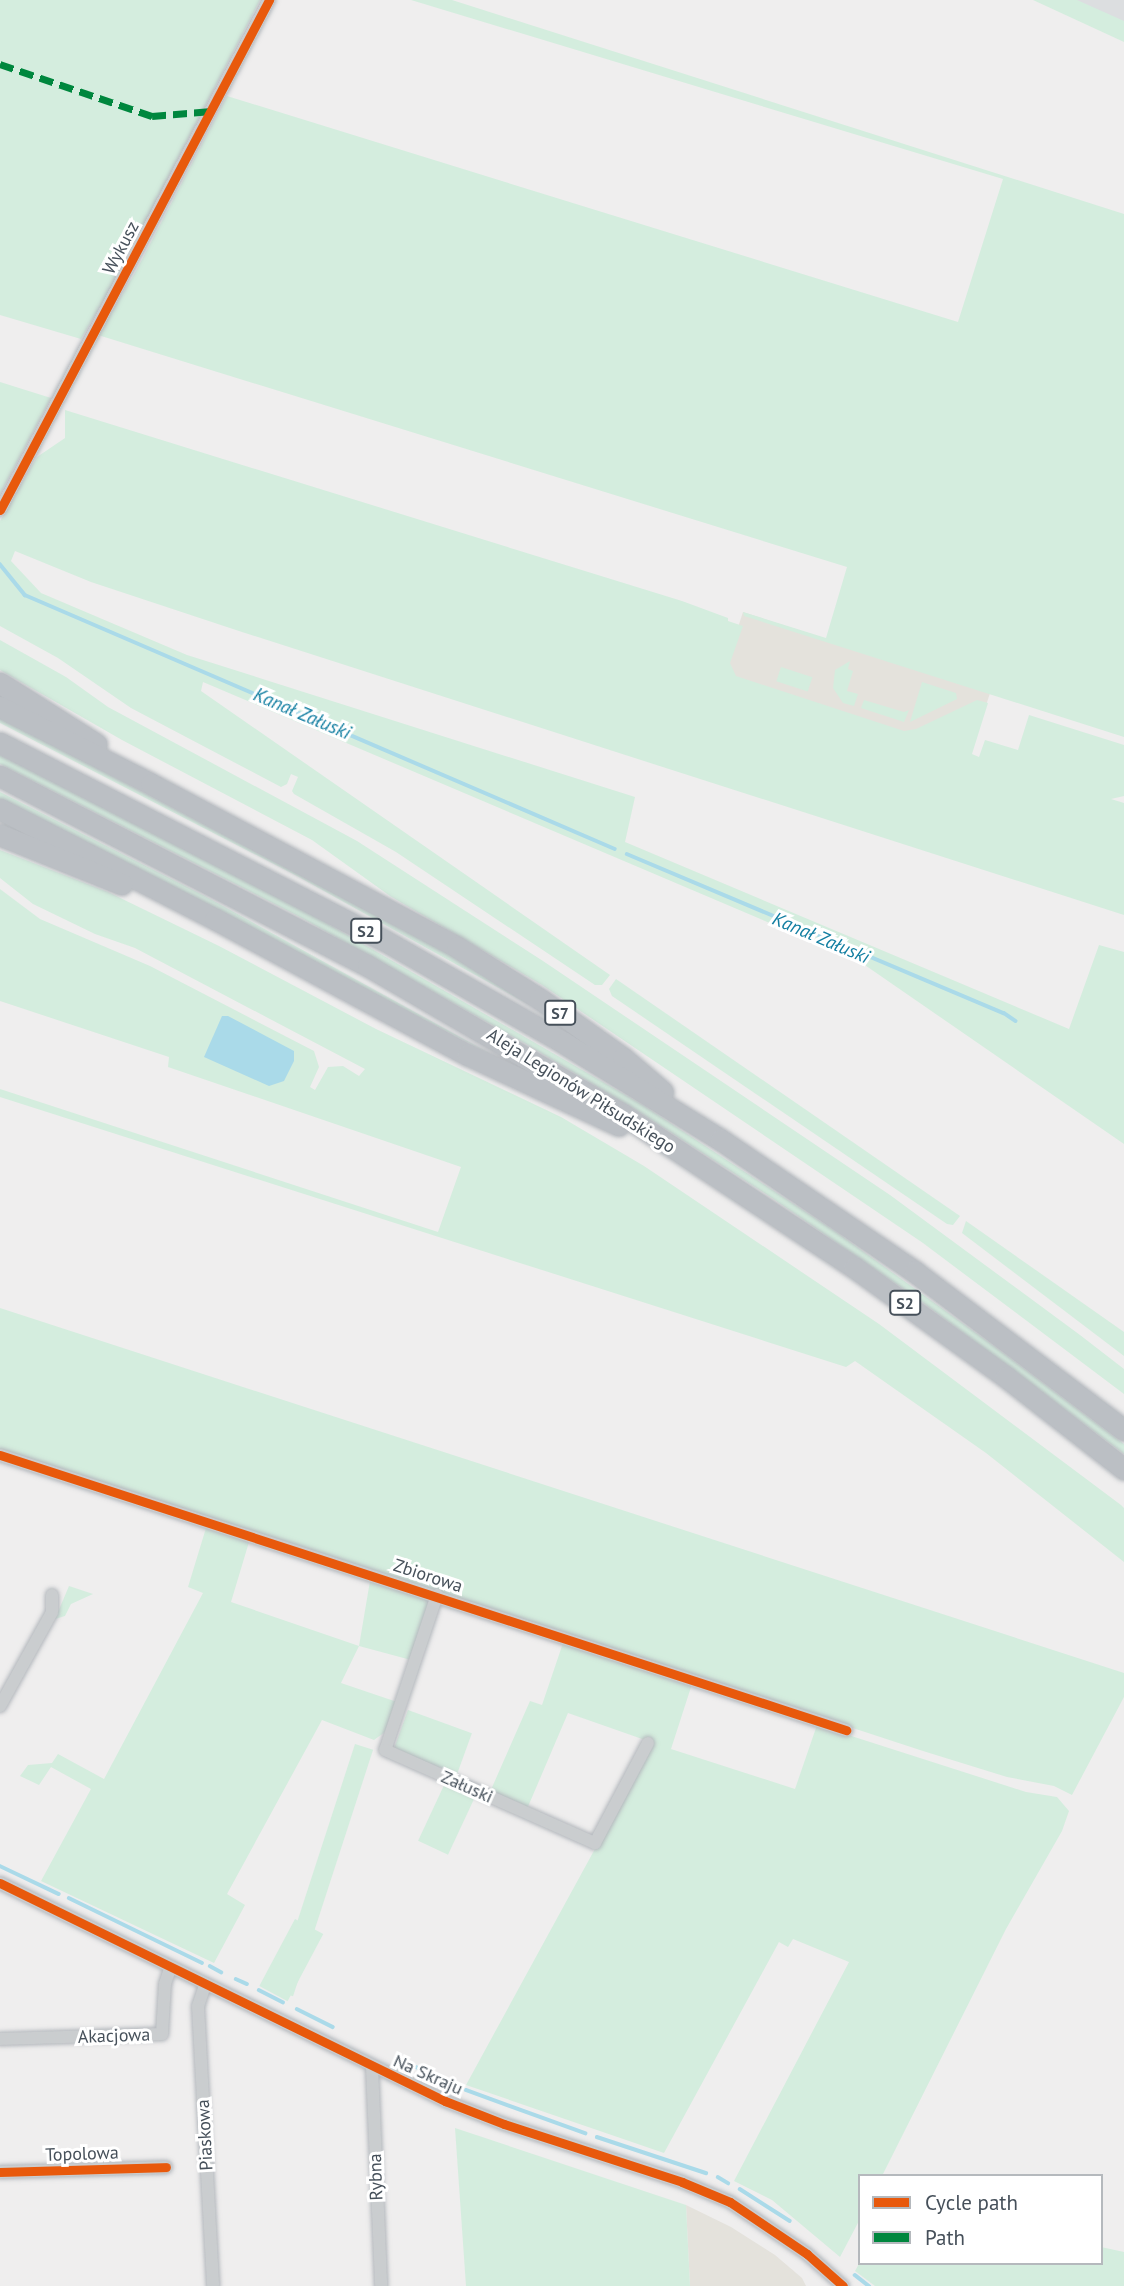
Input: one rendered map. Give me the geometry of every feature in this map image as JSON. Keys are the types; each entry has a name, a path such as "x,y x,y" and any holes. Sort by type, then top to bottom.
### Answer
{"highway":[{"path":"0,683 84,735 151,784"},
{"name":"S7","path":"0,708 384,907 501,973 623,1058 721,1140"},
{"name":"Aleja Legionów Piłsudskiego","path":"0,743 382,939 565,1043 721,1140 915,1272 1124,1430"},
{"name":"Aleja Legionów Piłsudskiego","path":"0,776 227,890 368,966 542,1066 677,1150 930,1320 1124,1469"},
{"path":"0,809 215,919 468,1055 532,1087 677,1150"},
{"path":"0,835 215,919"}],"street":[{"name":"Wykusz","path":"0,510 269,0"},
{"name":"Zbiorowa","path":"0,1455 846,1730"},
{"path":"0,1706 52,1612 52,1595"},
{"name":"Załuski","path":"437,1595 385,1750 595,1843 648,1743"},
{"name":"Na Skraju","path":"0,1883 372,2067 494,2120 713,2194 773,2229 843,2286"},
{"name":"Akacjowa","path":"0,2039 162,2034 165,1984 170,1969"},
{"name":"Piaskowa","path":"205,1985 198,2006 213,2286"},
{"name":"Rybna","path":"372,2067 381,2286"},
{"name":"Topolowa","path":"0,2172 166,2167"}],"shaded area":[{"path":"1035,0 1124,0 1124,41"},
{"path":"743,612 990,692 970,755 723,675"},
{"path":"686,2205 731,2227 775,2255 802,2278 806,2286 690,2286"}],"green space":[{"path":"0,0 260,0 144,224 114,269 121,271 81,339 0,315"},
{"path":"411,0 452,0 1124,214 1124,737 744,616 743,612 826,638 847,567 98,335 136,271 227,96 958,322 1003,179"},
{"path":"1033,0 1077,0 1124,21 1124,42"},
{"path":"0,382 51,398 0,494"},
{"path":"65,410 682,601 728,618 728,621 743,626 730,663 736,676 904,731 916,729 977,700 988,703 972,754 979,757 985,740 1018,750 1029,715 1124,745 1124,796 1111,799 1124,803 1124,915 242,632 91,582 15,551 11,561 41,593 187,655 635,797 625,842 1069,1029 1099,945 1124,952 1124,1144 859,961 203,682 201,691 610,975 602,985 595,985 396,852 294,794 292,791 298,777 291,774 287,784 281,787 131,708 58,658 0,626 0,521 37,457 65,438"},
{"path":"0,640 66,677 108,707 357,841 543,961 890,1195 1080,1335 1124,1369 1124,1394 923,1243 542,985 390,896 312,840 122,740 0,670"},
{"path":"850,661 848,669 853,671 847,691 858,694 854,706 843,703 833,688 835,670"},
{"path":"781,667 812,677 808,691 776,681"},
{"path":"922,682 956,693 957,699 910,722"},
{"path":"864,700 904,712 909,710 904,722 861,708"},
{"path":"0,717 458,958 531,1006 297,876 0,723"},
{"path":"0,755 304,910 643,1105 835,1231 990,1343 1124,1444 1124,1454 922,1302 772,1198 639,1112 526,1044 300,917 0,764"},
{"path":"0,792 203,895 500,1059 0,800"},
{"path":"0,850 108,892 219,946 376,1029 561,1117 644,1166 879,1324 1121,1505 1124,1508 1124,1562 986,1453 855,1361 846,1367 0,1097 0,1089 438,1232 461,1167 168,1067 169,1057 0,1001 0,889 40,919 150,966 314,1051 319,1067 310,1087 315,1090 328,1067 343,1066 359,1076 365,1069 135,948 95,934 33,904 0,878"},
{"path":"616,979 960,1216 953,1225 947,1224 612,996 609,989"},
{"path":"966,1221 1124,1332 1124,1356 962,1233"},
{"path":"0,1308 1124,1673 1124,1697 1072,1795 1054,1786 1007,1777 923,1751 0,1449"},
{"path":"206,1528 249,1542 231,1602 359,1646 341,1683 400,1703 385,1732 374,1740 322,1720 227,1894 245,1905 214,1963 41,1881 91,1789 51,1767 39,1785 20,1776 28,1765 52,1763 58,1754 104,1779 203,1593 188,1587"},
{"path":"370,1581 429,1598 430,1605 411,1660 359,1646"},
{"path":"69,1586 93,1594 71,1604 65,1616 55,1619"},
{"path":"563,1643 692,1684 671,1749 795,1789 817,1725 1026,1792 1057,1797 1069,1811 1062,1831 1006,1929 883,2174 858,2174 858,2223 840,2257 772,2200 734,2181 849,1962 793,1939 788,1947 779,1942 664,2153 466,2085 596,1847 645,1740 568,1713 527,1809 490,1792 530,1701 542,1705"},
{"path":"408,1710 472,1733 457,1774 393,1750"},
{"path":"355,1744 373,1750 293,1996 275,1990"},
{"path":"446,1781 476,1795 448,1855 418,1841"},
{"path":"295,1919 323,1934 288,2001 259,1986"},
{"path":"455,2128 686,2205 690,2286 466,2286"},
{"path":"1103,2247 1124,2252 1124,2286 875,2286 855,2271 858,2265 1103,2265"}],"water":[{"path":"222,1016 228,1016 294,1051 294,1061 284,1081 269,1086 204,1057"}],"waterway":[{"name":"Kanał Załuski","path":"0,564 25,595 615,849"},
{"name":"Kanał Załuski","path":"627,854 1004,1013 1016,1021"},
{"path":"0,1866 59,1894"},
{"path":"69,1898 202,1963"},
{"path":"210,1966 221,1972"},
{"path":"236,1979 247,1984"},
{"path":"259,1990 283,2002"},
{"path":"297,2009 333,2027"},
{"path":"416,2067 454,2085"},
{"path":"466,2090 585,2133"},
{"path":"597,2137 706,2173"},
{"path":"718,2177 728,2183"},
{"path":"740,2189 790,2221"},
{"path":"855,2275 869,2286"}],"marked path":[{"path":"0,64 152,116 212,111"}],"cycle path":[{"path":"0,510 269,0"},
{"path":"0,1455 846,1730"},
{"path":"0,1883 445,2101 504,2124 682,2182 730,2202 807,2254 843,2286"},
{"path":"0,2172 166,2167"}]}
